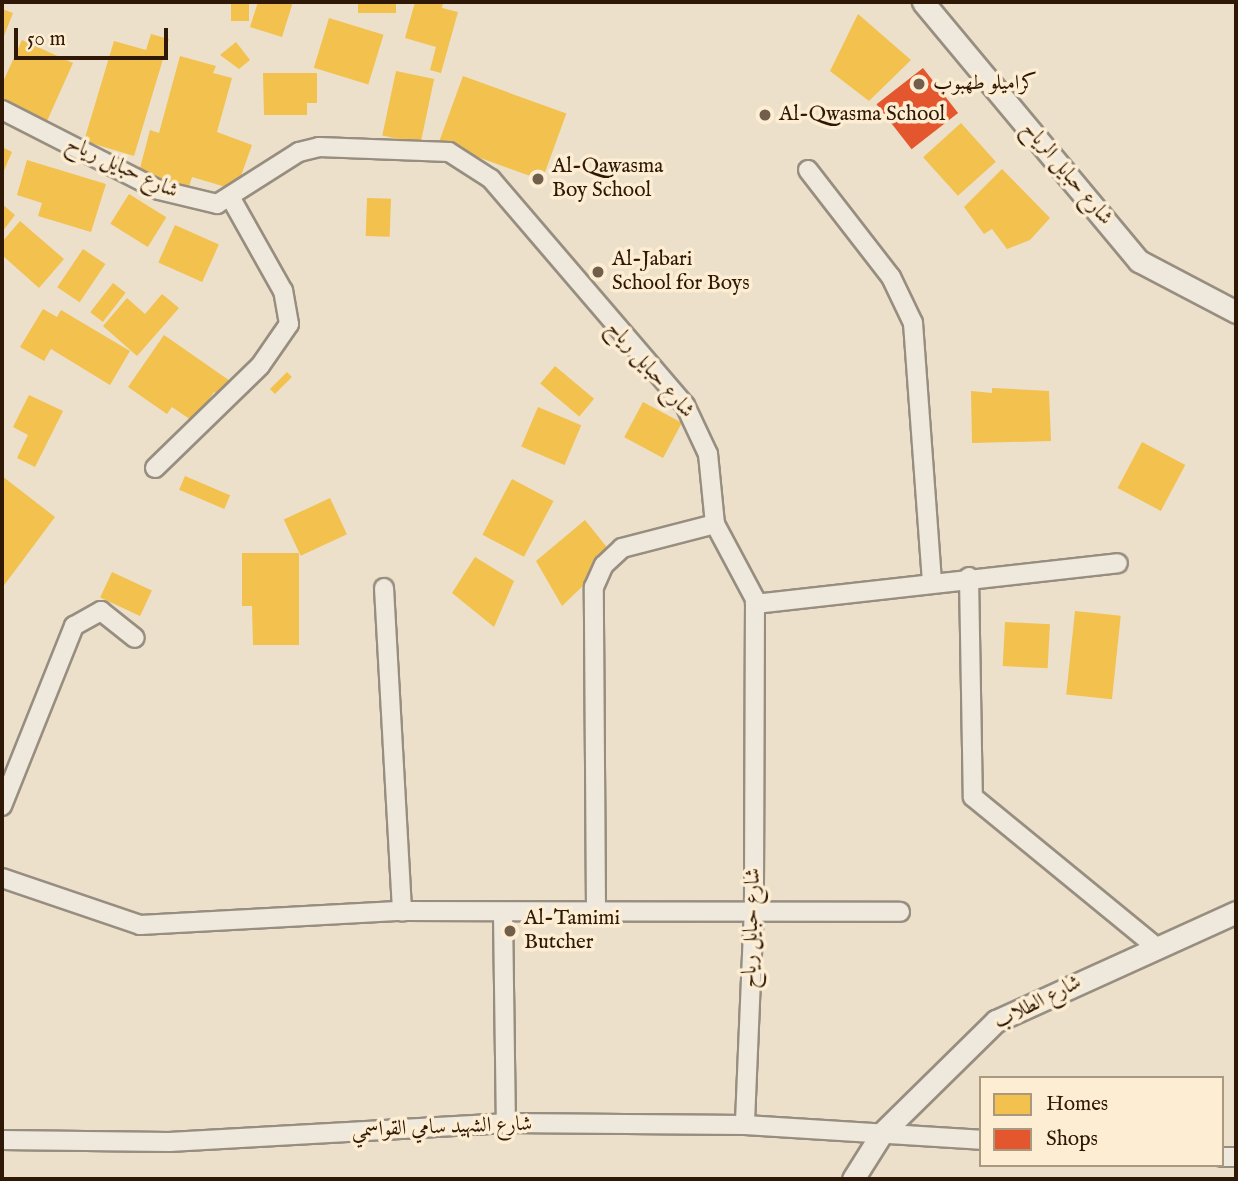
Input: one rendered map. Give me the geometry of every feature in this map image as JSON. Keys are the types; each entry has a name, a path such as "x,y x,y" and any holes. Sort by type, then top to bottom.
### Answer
{"street":[{"name":"شارع حبايل الرياح","path":"923,2 1139,261 1236,312"},
{"name":"شارع حبايل رياح","path":"2,110 159,190 217,204 232,200 281,162 319,147 434,148 478,168 695,420 708,454 715,524 755,604 754,907 745,1125"},
{"path":"808,170 891,277 911,315 932,581"},
{"path":"155,468 260,366 289,324 283,291 232,200"},
{"path":"596,908 593,602 598,576 612,556 633,543 715,524"},
{"path":"755,604 932,581 1118,563"},
{"path":"969,577 973,797 1154,945"},
{"path":"384,588 402,911"},
{"path":"2,806 74,626 101,611 135,638"},
{"path":"2,878 141,925 402,911 503,914 596,908 754,907 900,912"},
{"name":"شارع الطلاب","path":"853,1179 882,1133 996,1021 1154,945 1236,912"},
{"path":"503,914 506,1123"},
{"name":"شارع الشهيد سامي القواسمي","path":"2,1140 169,1142 506,1123 745,1125 979,1140"}],"building: Homes":[{"path":"231,2 249,2 249,21 231,21"},
{"path":"258,2 293,2 282,37 250,27"},
{"path":"358,2 396,2 396,13 358,13"},
{"path":"415,2 443,2 442,8 458,12 441,73 430,70 436,47 405,38"},
{"path":"2,9 13,13 2,41"},
{"path":"858,14 911,60 869,101 830,71"},
{"path":"329,18 384,35 368,84 314,68"},
{"path":"151,34 169,39 134,156 84,141 114,41 146,50"},
{"path":"22,40 73,63 47,121 2,100 2,84"},
{"path":"236,42 250,60 239,69 220,55"},
{"path":"180,56 216,66 213,73 232,78 217,132 252,145 236,190 192,177 187,193 139,172 150,130 159,133"},
{"path":"396,71 434,79 420,144 382,136"},
{"path":"263,73 317,73 317,103 307,103 307,115 264,115"},
{"path":"463,76 566,114 542,180 439,143"},
{"path":"961,123 996,162 958,196 923,157"},
{"path":"2,147 12,152 2,175"},
{"path":"27,160 106,184 91,232 38,216 42,203 17,195"},
{"path":"1002,169 1050,218 1030,240 1007,249 992,229 984,234 964,207"},
{"path":"129,194 166,217 148,247 110,224"},
{"path":"367,198 391,199 390,237 366,236"},
{"path":"2,204 15,215 2,232"},
{"path":"20,221 64,259 39,288 2,255 2,242"},
{"path":"175,225 219,245 202,282 158,262"},
{"path":"83,249 105,264 80,302 57,287"},
{"path":"113,283 126,293 103,322 90,312"},
{"path":"162,294 179,308 137,356 103,326 127,298 145,314"},
{"path":"43,309 57,317 61,310 130,351 110,385 51,349 44,361 20,347"},
{"path":"164,335 233,383 223,398 214,392 194,422 172,407 167,414 128,387"},
{"path":"555,366 594,399 579,416 540,384"},
{"path":"287,372 292,377 275,394 270,389"},
{"path":"992,388 1049,391 1051,441 972,443 971,391 992,393"},
{"path":"29,395 63,411 35,467 17,458 28,435 13,427"},
{"path":"643,402 682,423 663,458 624,437"},
{"path":"538,407 581,425 564,465 521,447"},
{"path":"1142,442 1185,465 1161,511 1118,488"},
{"path":"2,476 55,517 2,588"},
{"path":"185,476 230,495 224,509 179,490"},
{"path":"512,479 553,501 524,557 482,535"},
{"path":"330,498 347,534 301,556 284,520"},
{"path":"585,520 614,556 562,606 536,561"},
{"path":"242,553 299,553 299,645 253,645 252,606 242,606"},
{"path":"475,557 514,581 494,627 452,593"},
{"path":"112,572 152,591 140,616 100,597"},
{"path":"1075,611 1121,616 1112,699 1066,695"},
{"path":"1005,622 1050,624 1048,668 1003,666"}],"building: Shops":[{"path":"923,68 958,113 912,149 877,104"}],"place":[{"name":"كراميلو طهبوب","path":"919,84"},
{"name":"Al-Qwasma School","path":"765,115"},
{"name":"Al-Qawasma Boy School","path":"538,179"},
{"name":"Al-Jabari School for Boys","path":"598,272"},
{"name":"Al-Tamimi Butcher","path":"510,931"}]}
